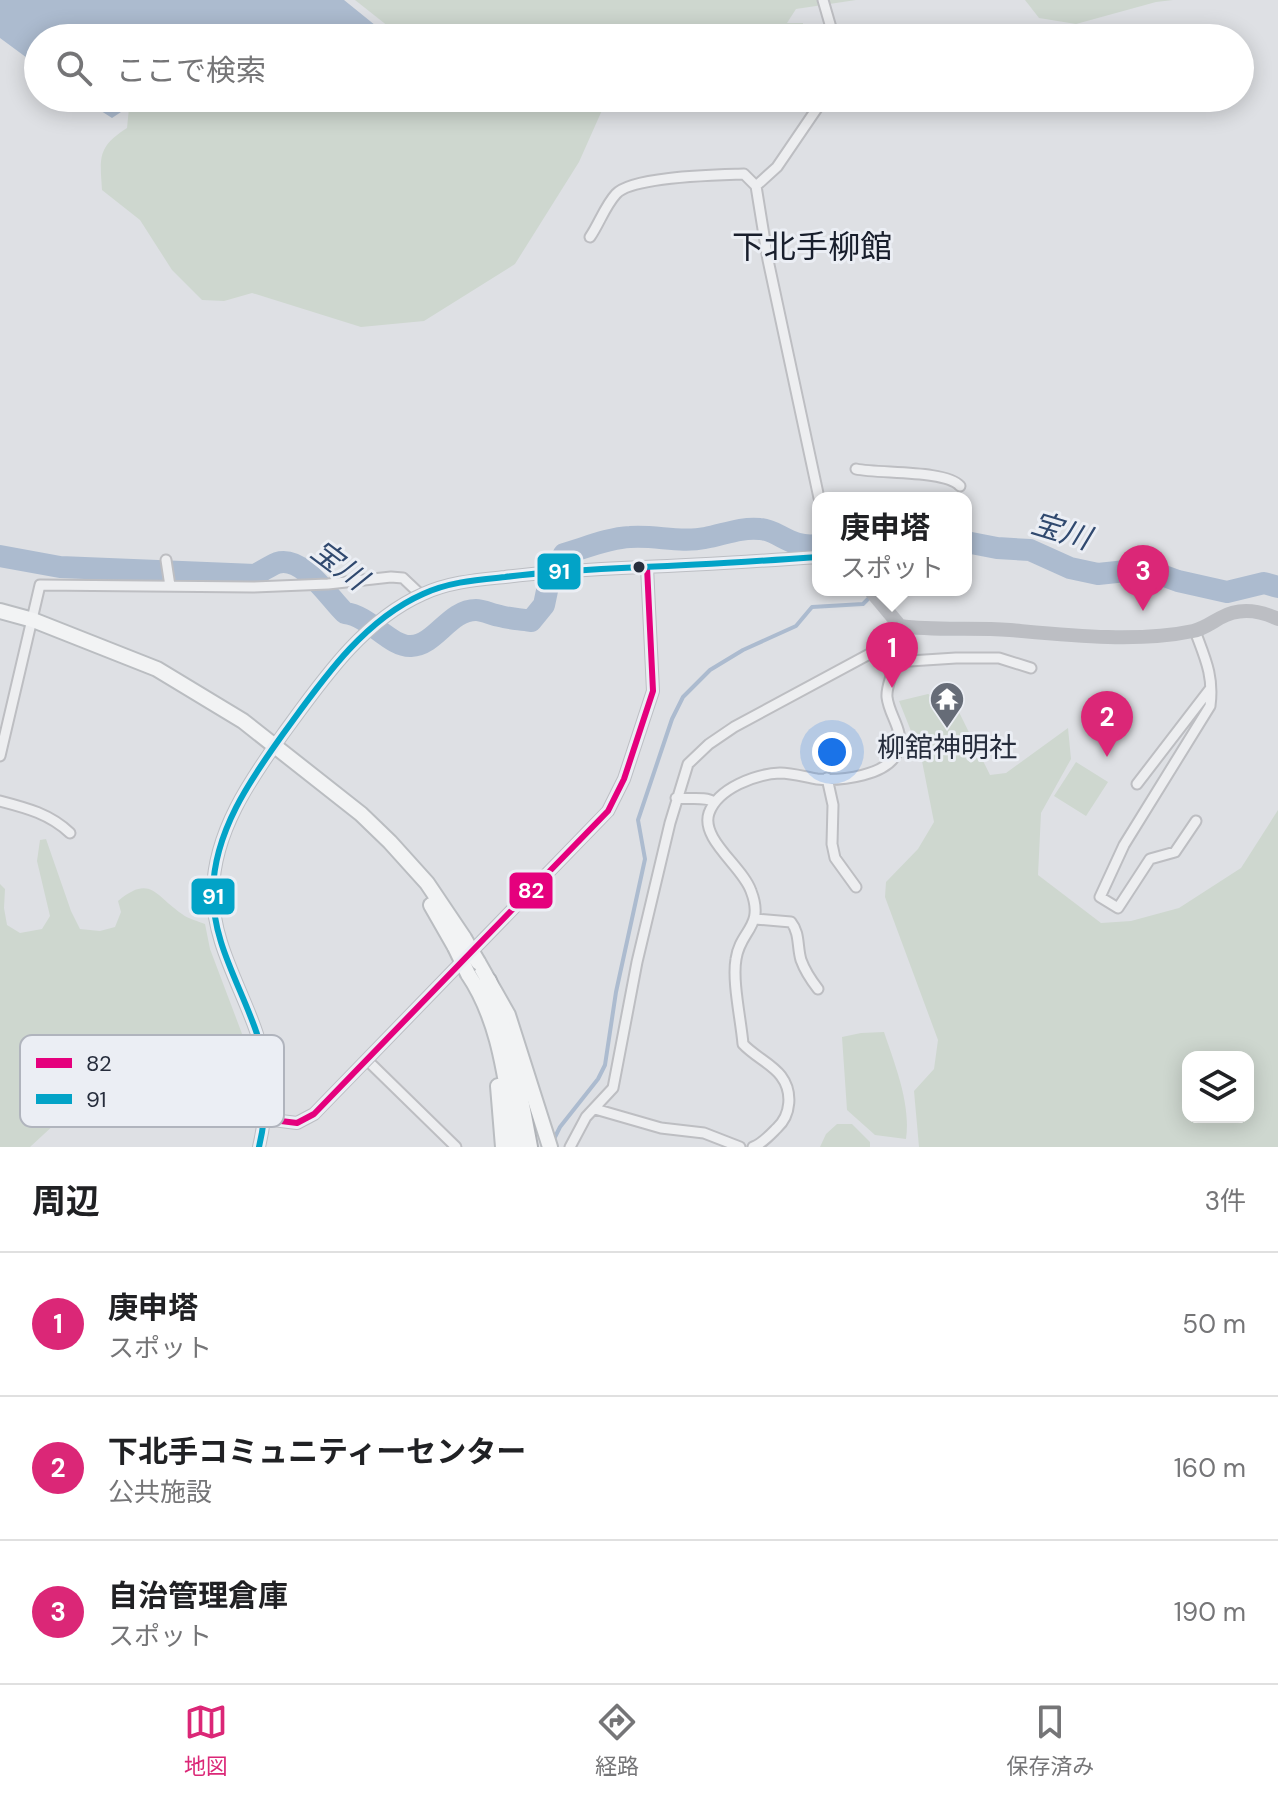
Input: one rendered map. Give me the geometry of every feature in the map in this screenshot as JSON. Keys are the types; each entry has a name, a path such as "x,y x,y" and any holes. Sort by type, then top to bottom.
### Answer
{"highway":[{"path":"488,981 513,1062 519,1126 529,1147"}],"main road":[{"path":"0,611 33,620 157,669 243,721 335,792 419,889 460,943 473,968 493,1026 519,1126 508,1145"},
{"path":"473,968 488,981 508,1015 550,1147"},
{"path":"473,968 491,1043 508,1145"}],"street":[{"path":"823,0 830,24"},
{"path":"756,186 777,167 814,112"},
{"path":"590,237 617,192 636,184 744,174 756,186 768,260 818,492"},
{"path":"856,469 915,474 956,481 960,486"},
{"path":"256,1035 225,954 215,918 214,873 221,841 230,820 275,745 315,690 357,641 421,595 456,582 567,570 812,557"},
{"path":"166,560 170,586"},
{"path":"284,1123 304,1121 608,811 624,779 653,691 647,567"},
{"path":"0,756 40,585 309,585 403,578 421,595"},
{"path":"875,596 900,626 922,629 1011,630 1049,636 1125,636 1195,631 1241,610 1262,612 1278,619"},
{"path":"570,1147 586,1117 613,1088 637,962 676,798 688,764 709,744 734,727 888,644 900,626"},
{"path":"1195,631 1213,686 1210,706 1124,845 1100,897 1118,908 1150,859 1175,852 1196,821"},
{"path":"753,1147 758,1146 781,1124 789,1107 788,1091 781,1075 743,1044 736,956 755,919 751,890 711,835 707,817 714,802 734,787 756,777 782,773 844,778 879,770 890,763 898,751 898,730 887,700 887,686 894,662 888,644"},
{"path":"894,662 999,658 1031,668"},
{"path":"1137,784 1213,686"},
{"path":"827,778 833,805 832,844 835,858 856,887"},
{"path":"676,798 709,799 714,802"},
{"path":"0,801 36,810 58,821 70,833"},
{"path":"755,919 791,922 796,928 800,958 818,989"},
{"path":"367,1060 456,1147"},
{"path":"595,1109 661,1128 704,1133 740,1147"},
{"path":"259,1147 263,1127"}],"shaded area":[{"path":"355,0 856,0 796,9 787,23 803,24 385,24"},
{"path":"1025,0 1173,0 1076,24 1039,18"},
{"path":"129,112 601,112 579,162 515,264 424,321 361,327 252,293 224,301 202,300 172,270 140,220 102,190 102,154 110,141 127,128"},
{"path":"928,694 956,706 990,775 1006,773 1068,728 1071,759 1041,813 1038,875 1101,923 1131,921 1179,908 1241,868 1278,810 1278,1147 919,1147 914,1091 934,1069 938,1040 885,897 886,882 918,849 934,822 921,756 899,701"},
{"path":"1076,762 1108,782 1086,816 1054,796"},
{"path":"46,839 80,929 100,931 115,927 121,912 118,901 138,889 152,891 184,916 205,924 210,949 242,1035 20,1035 20,1127 52,1127 30,1147 0,1147 0,884 5,889 7,925 20,933 42,929 50,916 37,861 40,840"},
{"path":"884,1032 904,1098 906,1139 875,1135 847,1110 842,1037"},
{"path":"837,1124 852,1124 870,1142 870,1147 820,1147 826,1134"}],"water":[{"path":"0,0 344,0 374,24 24,24 24,56 0,38"},
{"path":"103,112 121,112 112,118"}],"waterway":[{"name":"宝川","path":"0,556 60,567 255,575 277,563 287,562 306,571 345,613 363,620 395,642 411,646 428,640 466,612 479,610 531,621 544,605 548,586 564,554 605,541 640,537 695,539 753,529 767,530 792,542 812,546"},
{"name":"宝川","path":"972,543 1030,550 1070,568 1098,574 1145,569 1178,581 1227,592 1264,583 1278,587"},
{"path":"972,550 983,545"},
{"path":"553,1141 605,1065 616,992 645,859 638,820 672,719 683,697 710,670 743,650 796,626 812,607 863,604 870,597"}],"transit line":[{"name":"91","path":"257,1035 217,928 213,891 220,848 236,808 271,752 328,674 362,636 401,606 423,594 453,584 557,572 812,557"},
{"name":"82","path":"284,1121 297,1123 314,1114 608,811 624,779 653,691 647,567"},
{"name":"91","path":"259,1147 262,1127"}],"place":[{"name":"自治管理倉庫","path":"1143,611"},
{"name":"庚申塔","path":"892,688"},
{"name":"柳舘神明社","path":"947,730"},
{"name":"下北手コミュニティーセンター","path":"1107,757"}],"district":[{"name":"下北手柳館","path":"812,247"}]}
